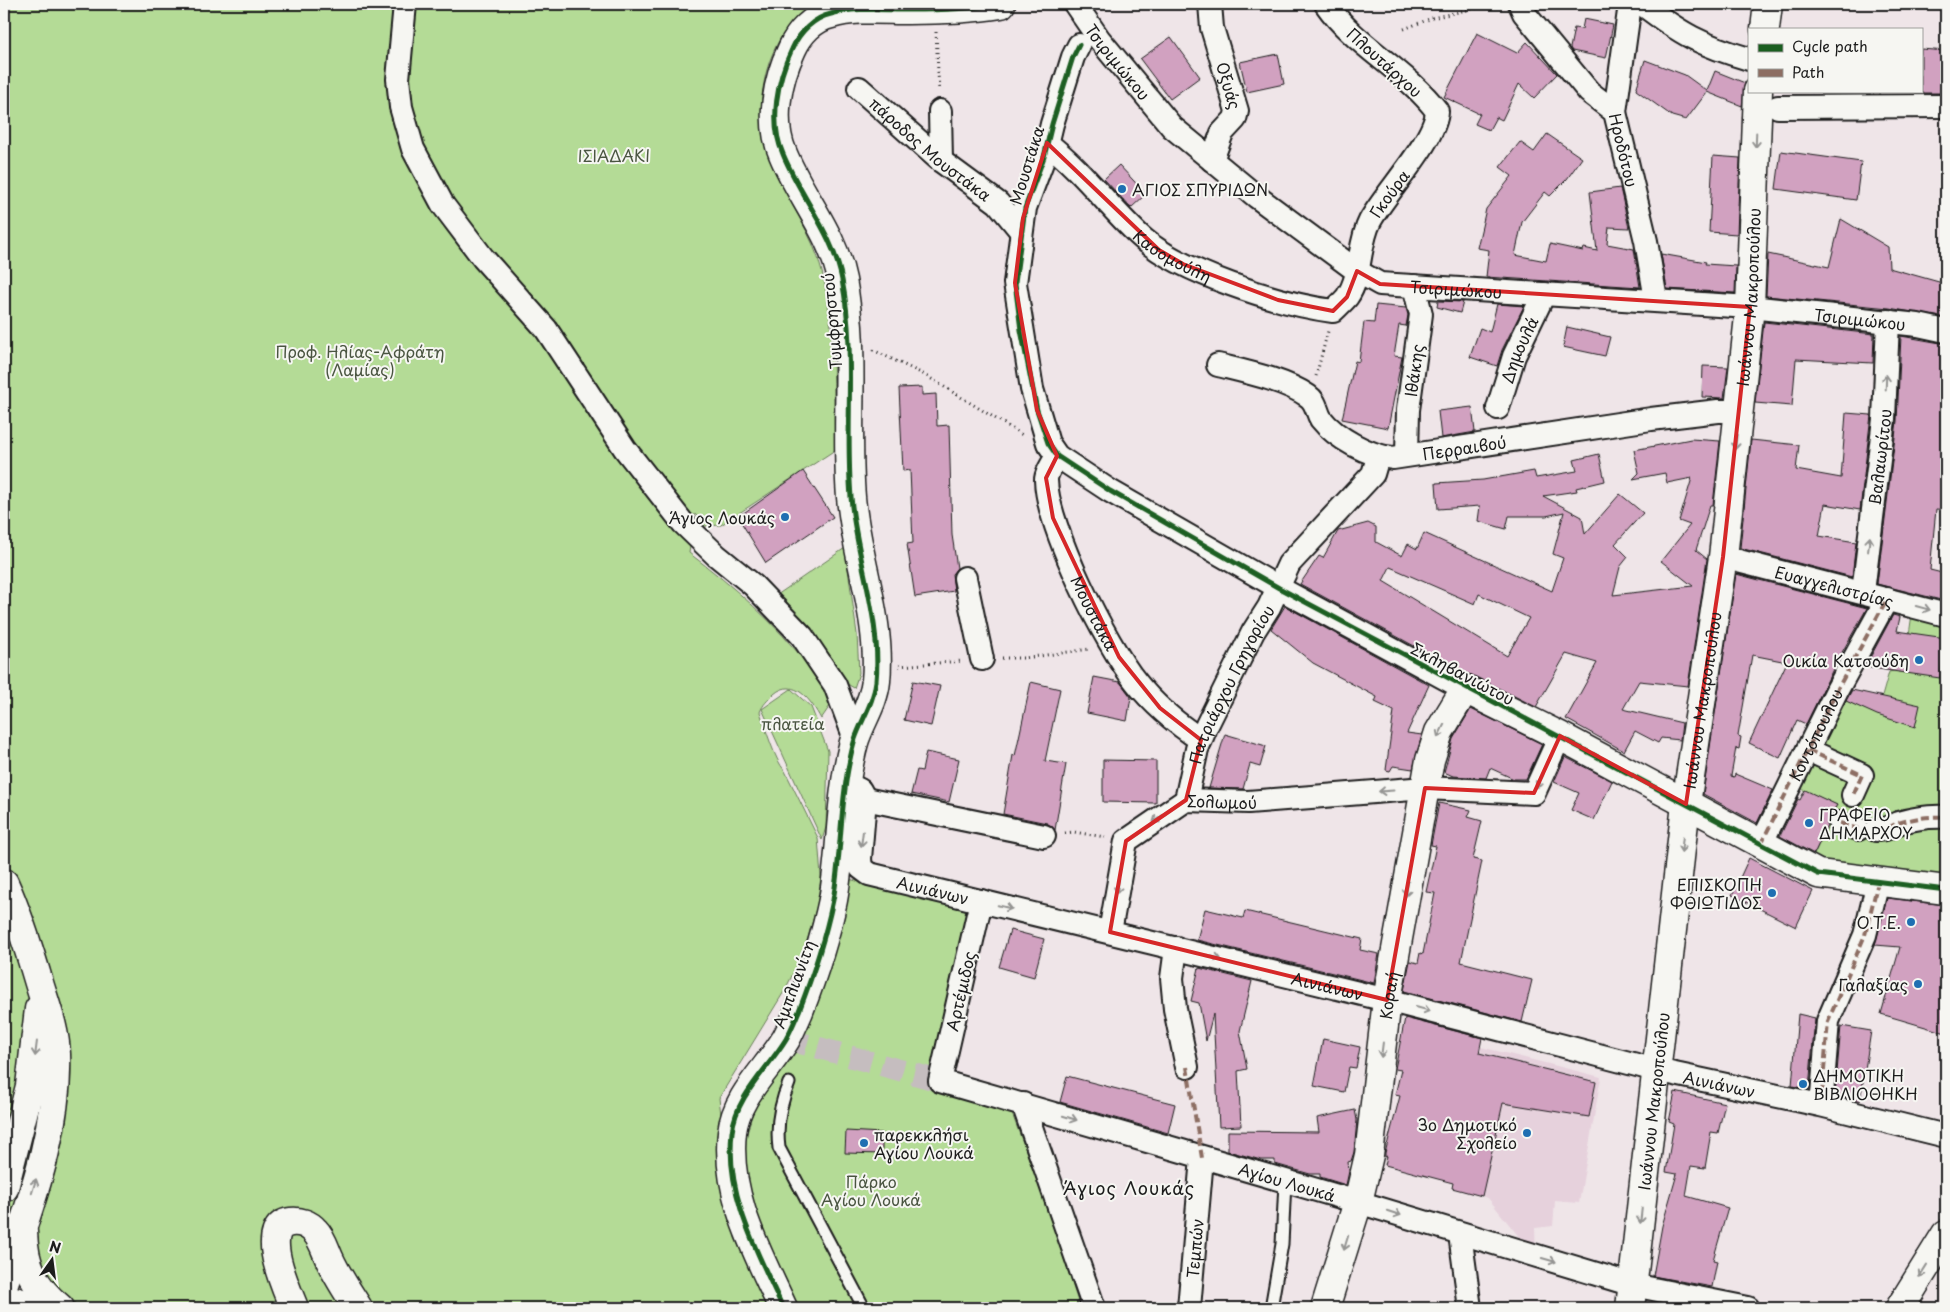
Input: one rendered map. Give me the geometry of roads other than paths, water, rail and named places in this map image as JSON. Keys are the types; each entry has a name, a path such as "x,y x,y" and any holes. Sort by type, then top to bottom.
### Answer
{"street":[{"path":"405,4 398,79 401,107 413,149 443,205 483,258 546,329 625,449 683,523 716,556 753,585 802,636 835,685 855,739"},
{"name":"Τυμφρηστού","path":"853,782 855,739 870,705 876,682 876,642 852,501 848,342 843,285 836,254 780,144 776,112 783,70 792,48 802,32 824,16 832,13 865,10 934,10 1001,4"},
{"name":"Τσιριμώκου","path":"1075,4 1100,39 1172,127 1257,197 1357,271 1380,284 1750,307 1888,321 1946,331"},
{"name":"Οξυάς","path":"1210,4 1212,28 1237,111 1235,119 1222,134 1212,160"},
{"name":"Πλουτάρχου","path":"1326,4 1351,33 1432,105 1437,111 1435,124"},
{"name":"Ηροδότου","path":"1520,4 1524,13 1589,92 1615,112 1646,241 1656,300"},
{"path":"1615,112 1630,4"},
{"path":"1642,4 1674,29 1705,46 1748,59"},
{"path":"1765,28 1768,4"},
{"name":"Μουστάκα","path":"1079,45 1070,64 1047,143 1025,208 1015,283 1032,389 1052,450 1046,478 1053,518 1066,553 1097,616 1136,682 1181,727 1201,740"},
{"name":"πάροδος Μουστάκα","path":"859,88 941,160 998,204 1021,230"},
{"path":"1768,99 1946,106"},
{"name":"Ιωάννου Μακροπούλου","path":"1632,1297 1686,804 1723,557 1750,307 1768,99"},
{"path":"940,111 941,160"},
{"name":"Γκούρα","path":"1333,311 1347,297 1357,271 1370,223 1435,124"},
{"name":"Κασομούλη","path":"1047,143 1074,165 1140,236 1159,250 1183,264 1278,300 1333,311"},
{"name":"Ιθάκης","path":"1407,455 1408,410 1421,314 1414,286"},
{"name":"Δημουλά","path":"1498,408 1514,356 1544,294"},
{"name":"Βαλαωρίτου","path":"1864,592 1884,419 1888,321"},
{"path":"1218,365 1294,388 1310,397 1322,420 1365,452 1378,457"},
{"name":"Περραιβού","path":"1378,457 1393,458 1651,419 1718,411 1739,411"},
{"name":"Σκληβανιώτου","path":"1052,450 1110,491 1279,588 1465,689 1560,736 1818,874 1946,890"},
{"name":"Πατριάρχου Γρηγορίου","path":"1186,800 1201,740 1228,679 1279,588 1292,559 1373,474 1378,457"},
{"name":"Ευαγγελιστρίας","path":"1723,557 1864,592 1946,615"},
{"path":"965,578 982,659"},
{"name":"Κοντόπουλου","path":"1761,844 1887,599"},
{"name":"Κοραή","path":"1325,1308 1358,1202 1369,1155 1387,1000 1430,760 1440,732 1465,689"},
{"name":"Σολωμού","path":"1110,932 1126,841 1186,800 1248,802 1425,788 1534,793 1560,736"},
{"path":"1808,750 1862,775 1853,794"},
{"path":"853,782 1044,836"},
{"name":"Αινιάνων","path":"853,782 860,859 865,872 1387,1000 1656,1070 1820,1105 1946,1136"},
{"name":"Αμπλιανίτη","path":"783,1308 737,1200 731,1136 734,1122 747,1094 789,1033 818,958 833,898 853,782"},
{"path":"1858,827 1888,830 1894,825 1917,817 1946,817"},
{"path":"1822,1095 1828,1021 1865,934 1878,882"},
{"path":"4,883 21,920 54,1036 56,1082 48,1142 4,1283"},
{"name":"Αρτέμιδος","path":"940,1081 981,901"},
{"path":"1176,948 1172,986 1178,1027 1187,1067"},
{"path":"4,1188 30,1086 38,1034 39,983"},
{"name":"Αγίου Λουκά","path":"940,1081 1358,1202 1460,1234 1632,1297 1748,1308"},
{"path":"1023,1104 1094,1308"},
{"name":"Τεμπών","path":"1189,1308 1202,1158"},
{"path":"23,1222 24,1249 29,1269 41,1290 60,1308"},
{"path":"294,1308 281,1276 275,1244 282,1227 287,1223 297,1222 306,1224 317,1233 339,1278 358,1308"},
{"path":"1460,1234 1470,1308"},
{"path":"1900,1308 1946,1234"},
{"path":"4,1298 39,1308"}],"lane":[{"path":"789,1083 782,1100 780,1113 777,1134 779,1148 864,1308"},
{"path":"1271,1308 1282,1244 1285,1182"}],"tunnel":[{"path":"786,1039 940,1081"}],"place":[{"name":"ΑΓΙΟΣ ΣΠΥΡΙΔΩΝ","path":"1122,189"},
{"name":"Άγιος Λουκάς","path":"785,517"},
{"name":"Οικία Κατσούδη","path":"1919,660"},
{"name":"ΓΡΑΦΕΙΟ ΔΗΜΑΡΧΟΥ","path":"1809,823"},
{"name":"ΕΠΙΣΚΟΠΗ ΦΘΙΩΤΙΔΟΣ","path":"1772,893"},
{"name":"Ο.Τ.Ε.","path":"1911,922"},
{"name":"Γαλαξίας","path":"1918,984"},
{"name":"ΔΗΜΟΤΙΚΗ ΒΙΒΛΙΟΘΗΚΗ","path":"1803,1084"},
{"name":"3ο Δημοτικό Σχολείο","path":"1527,1133"},
{"name":"παρεκκλήσι Αγίου Λουκά","path":"864,1143"}],"district":[{"name":"Άγιος Λουκάς","path":"1129,1187"}],"park label":[{"name":"ΙΣΙΑΔΑΚΙ","path":"614,155"},
{"name":"Προφ. Ηλίας-Αφράτη (Λαμίας)","path":"360,360"},
{"name":"πλατεία","path":"793,723"},
{"name":"Πάρκο Αγίου Λουκά","path":"871,1190"}]}
